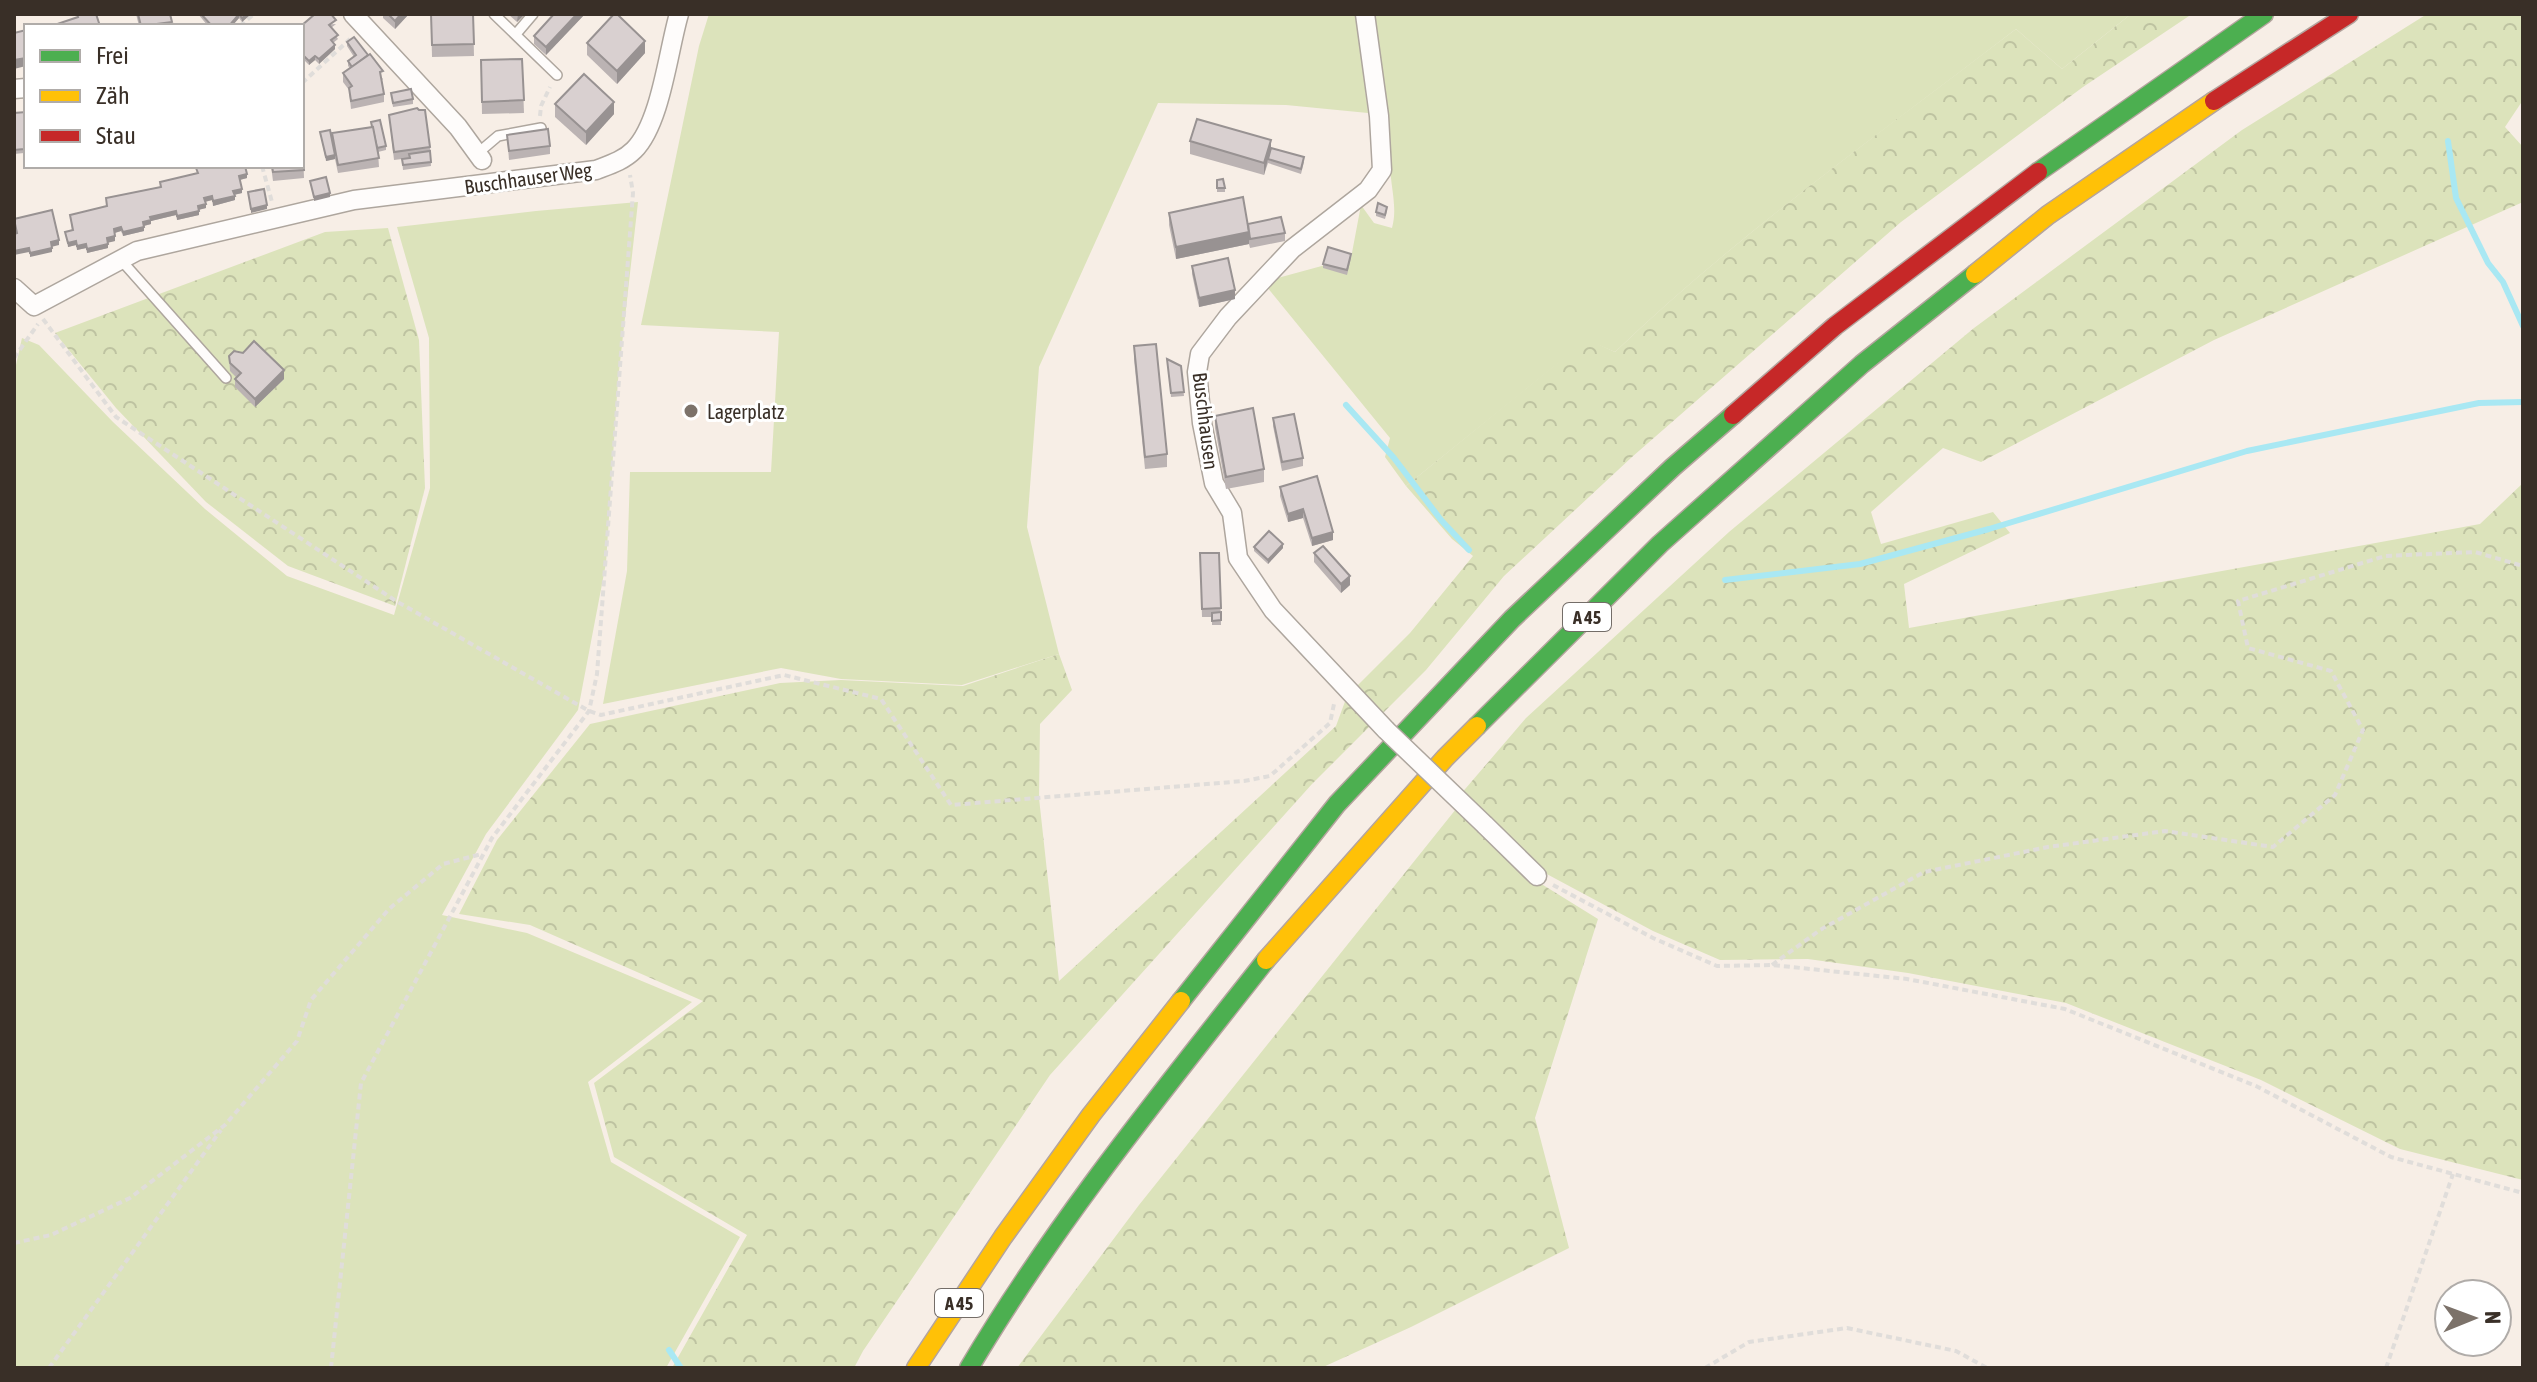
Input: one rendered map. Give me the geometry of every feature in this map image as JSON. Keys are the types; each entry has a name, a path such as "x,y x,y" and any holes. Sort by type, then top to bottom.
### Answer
{"highway":[{"name":"A 45","path":"916,1368 1003,1237 1091,1115 1337,804 1512,619 1673,467 1835,326 2065,151 2264,14"},
{"name":"A 45","path":"969,1368 994,1326 1125,1139 1284,938 1445,758 1660,544 1862,364 2048,215 2240,83 2349,14"}],"street":[{"path":"624,158 635,149 651,126 679,14"},
{"name":"Buschhausen","path":"1365,14 1379,116 1382,170 1368,190 1292,249 1228,317 1200,354 1197,372 1202,423 1214,483 1232,513 1238,558 1273,610 1338,682 1537,876"},
{"name":"Buschhauser Weg","path":"359,18 458,127 480,157"},
{"name":"Buschhauser Weg","path":"14,288 34,306 137,251 354,200 596,170 624,158"}],"lane":[{"path":"494,14 557,75"},
{"path":"516,34 533,14"},
{"name":"Buschhauser Weg","path":"480,157 498,136 541,128"},
{"path":"121,260 226,378"}],"path":[{"path":"304,81 359,18"},
{"path":"541,128 541,106 557,75"},
{"path":"331,1368 361,1083 492,838 589,711 597,674 633,193 624,158"},
{"path":"263,168 276,218"},
{"path":"14,358 42,318 116,417 396,601 589,711 601,715 784,675 881,699 951,805 1244,781 1270,776 1330,723 1338,682"},
{"path":"1772,965 1820,930 1924,872 2048,847 2165,831 2273,847 2335,795 2363,730 2331,671 2248,648 2238,601 2385,556 2475,552 2523,566"},
{"path":"49,1368 225,1125 297,1041 311,1000 389,909 443,864 484,853"},
{"path":"1537,876 1653,938 1717,966 1772,965 1907,979 2065,1009 2256,1086 2391,1157 2523,1193"},
{"path":"14,1243 51,1235 130,1198 225,1125"},
{"path":"2386,1368 2453,1174"},
{"path":"1705,1368 1749,1342 1847,1328 1956,1351 1987,1368"}],"green space":[{"path":"709,14 1356,14 1368,113 1286,105 1158,103 1039,367 1027,527 1059,654 962,685 841,679 781,668 603,704 627,571 630,472 771,472 779,332 641,325 699,46"},
{"path":"1372,14 2131,14 2062,69 2016,29 1761,225 1615,352 1587,340 1406,486 1385,457 1390,438 1267,287 1274,279 1351,258 1361,205 1374,223 1392,228 1391,153"},
{"path":"2131,14 2192,14 2083,87 1901,222 1632,457 1504,576 1426,670 1312,784 1050,1075 854,1368 672,1368 747,1235 614,1157 594,1083 703,1001 530,925 459,914 497,840 590,724 780,683 841,680 963,686 1059,654 1072,690 1040,724 1039,798 1059,981 1336,726 1347,696 1410,633 1473,556 1452,539 1406,486 1587,339 1615,352 1761,225 2016,29 2062,69"},
{"path":"2427,14 2523,14 2523,100 2505,127 2523,147 2523,202 2214,340 1981,462 1943,448 1871,512 1881,544 1993,512 2010,533 1904,584 1909,628 2480,524 2523,483 2523,1180 2400,1149 2261,1080 2066,1003 1908,973 1808,959 1720,960 1653,931 1543,872 1460,795 1526,718 1729,532 1974,328 2242,130"},
{"path":"638,202 618,380 606,563 578,710 486,834 442,915 527,933 692,1002 588,1082 611,1162 740,1237 666,1368 14,1368 14,374 22,338 39,345 113,422 205,509 287,576 394,615 430,488 429,338 397,227"},
{"path":"388,228 419,340 425,488 395,606 288,566 206,502 116,408 55,333 325,232"},
{"path":"1456,809 1535,880 1598,919 1535,1118 1569,1248 1321,1368 1017,1368 1139,1205"}],"building":[{"path":"77,14 96,14 99,24 57,24 78,17"},
{"path":"138,14 170,14 172,22 156,24 140,24"},
{"path":"201,14 239,14 231,24 210,24"},
{"path":"315,14 331,14 336,20 329,25 338,35 331,40 335,45 319,59 315,56 309,61 304,58 303,24"},
{"path":"388,14 401,14 395,21"},
{"path":"431,14 473,14 474,44 432,45"},
{"path":"554,14 577,14 546,47 534,36"},
{"path":"614,14 645,41 617,71 587,43"},
{"path":"24,30 24,58 14,60 14,33"},
{"path":"354,37 368,55 352,67 348,61 356,55 347,42"},
{"path":"370,54 383,71 380,72 384,94 351,101 349,88 352,86 343,73"},
{"path":"522,59 524,100 482,102 481,60"},
{"path":"584,74 614,102 586,132 555,104"},
{"path":"411,89 413,99 393,103 391,93"},
{"path":"417,108 425,110 430,147 394,152 389,115"},
{"path":"24,112 24,149 14,150 14,113"},
{"path":"1197,119 1271,140 1264,163 1190,141"},
{"path":"380,120 386,146 377,148 371,122"},
{"path":"373,127 379,158 338,165 332,133"},
{"path":"548,129 550,146 509,151 507,135"},
{"path":"330,130 335,155 326,157 320,132"},
{"path":"1271,148 1304,157 1301,169 1268,159"},
{"path":"430,151 431,162 403,165 402,159 410,158 409,154"},
{"path":"196,168 246,168 247,174 239,176 242,189 233,191 235,196 213,201 212,196 204,198 206,204 198,206 199,211 177,216 176,211 150,217 151,220 143,222 144,227 123,232 121,227 114,229 115,236 107,238 108,244 87,249 86,244 77,246 76,241 68,243 65,232 73,230 70,215 107,206 106,198 161,187 160,182 198,173"},
{"path":"272,168 304,170 273,172"},
{"path":"326,177 330,193 314,197 310,181"},
{"path":"1223,179 1225,188 1217,188 1217,180"},
{"path":"264,189 267,205 251,209 248,192"},
{"path":"1243,197 1249,232 1176,247 1169,213"},
{"path":"1378,203 1387,207 1385,215 1376,212"},
{"path":"52,210 59,240 51,242 52,248 30,253 29,248 14,251 14,234 17,233 14,219"},
{"path":"1281,217 1285,233 1250,239 1248,224"},
{"path":"1328,247 1351,254 1347,270 1323,264"},
{"path":"1228,258 1235,290 1199,298 1192,266"},
{"path":"254,341 284,370 255,399 235,379 241,373 230,363 229,356 234,351 243,353"},
{"path":"1156,344 1167,454 1145,457 1134,346"},
{"path":"1167,359 1181,366 1184,392 1171,393"},
{"path":"1253,408 1264,469 1226,477 1215,416"},
{"path":"1294,414 1303,458 1282,462 1273,418"},
{"path":"1317,476 1333,532 1312,538 1303,509 1288,514 1280,487"},
{"path":"1269,531 1283,544 1268,560 1254,547"},
{"path":"1323,546 1350,576 1341,584 1314,553"},
{"path":"1200,553 1219,553 1221,608 1202,609"},
{"path":"1221,612 1221,620 1212,621 1212,613"}],"waterway":[{"path":"2448,141 2456,198 2488,263 2503,282 2523,326"},
{"path":"1725,580 1860,564 1989,529 2247,451 2479,403 2523,402"},
{"path":"1346,405 1469,550"},
{"path":"669,1350 681,1368"}],"traffic: fast":[{"path":"2038,172 2264,14"},
{"path":"1477,726 1660,544 1862,364 1975,274"},
{"path":"1181,1001 1337,804 1512,619 1673,467 1733,415"},
{"path":"969,1368 1073,1210 1266,960"}],"traffic: slow":[{"path":"1975,274 2048,215 2214,101"},
{"path":"1266,960 1477,726"},
{"path":"916,1368 1003,1237 1091,1115 1181,1001"}],"traffic: jam":[{"path":"2214,101 2349,14"},
{"path":"1733,415 1835,326 2038,172"}],"place":[{"name":"Lagerplatz","path":"691,411"}]}
